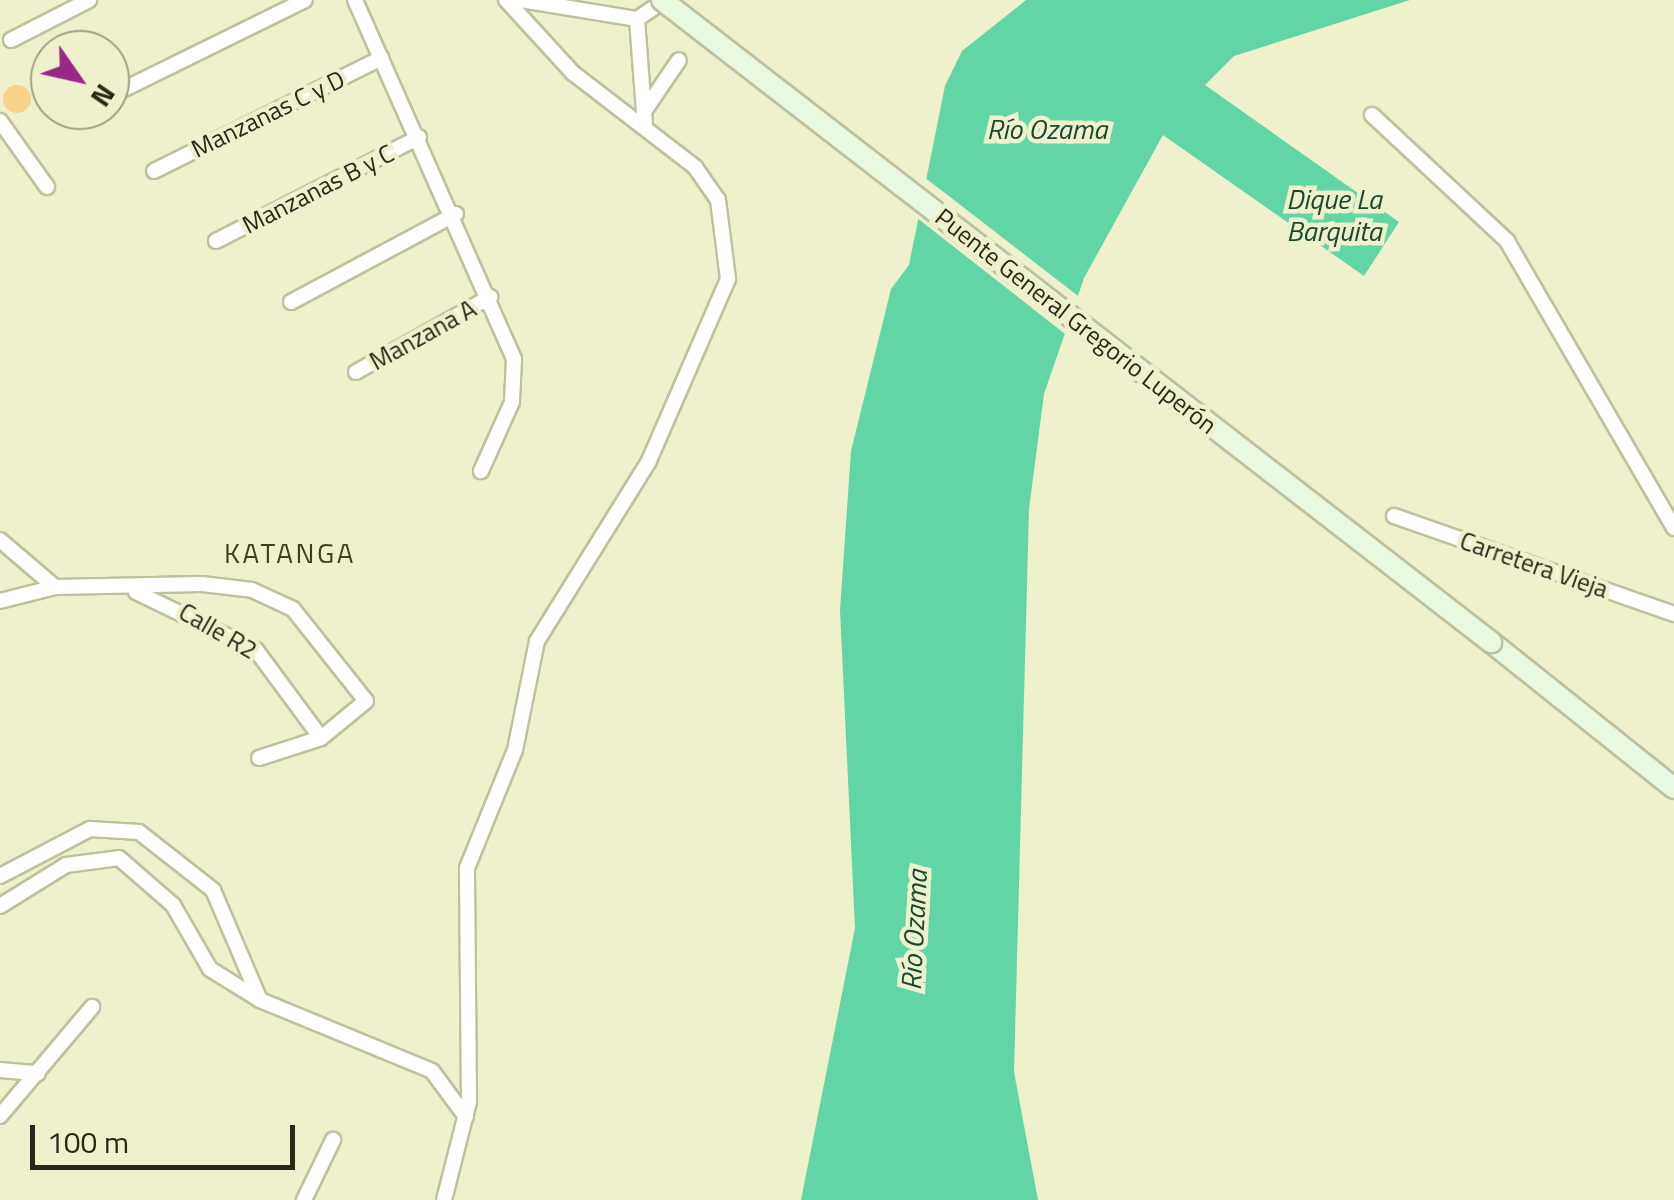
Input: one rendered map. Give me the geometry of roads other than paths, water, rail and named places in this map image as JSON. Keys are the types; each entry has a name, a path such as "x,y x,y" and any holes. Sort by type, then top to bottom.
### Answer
{"street":[{"path":"11,40 90,0"},
{"path":"130,86 305,0"},
{"path":"354,0 456,214 490,297 514,383 481,471"},
{"path":"444,1200 466,1118 466,868 515,750 537,641 655,450 728,279 718,200 645,117 574,73 506,0"},
{"path":"521,0 637,18 664,0"},
{"name":"Puente General Gregorio Luperón","path":"664,0 1674,788"},
{"path":"637,18 645,117"},
{"name":"Manzanas C y D","path":"154,171 382,58"},
{"path":"645,117 679,60"},
{"path":"1372,115 1507,241 1674,528"},
{"path":"0,121 47,187"},
{"name":"Manzanas B y C","path":"216,241 419,137"},
{"path":"291,302 456,214"},
{"name":"Manzana A","path":"356,372 490,297"},
{"name":"Carretera Vieja","path":"1394,516 1674,614"},
{"path":"0,540 55,587"},
{"path":"0,602 55,587 135,592 228,585 275,599 314,626 366,701 321,738 259,758"},
{"name":"Calle R2","path":"135,592 256,650 321,738"},
{"path":"0,876 90,828 139,832 214,890 260,1000"},
{"path":"0,906 66,865 119,858 173,904 210,969 260,1000 432,1070 466,1118"},
{"path":"0,1116 92,1007"},
{"path":"0,1070 38,1073"},
{"path":"304,1200 333,1140"}],"water":[{"name":"Río Ozama","path":"1026,0 1410,0 1234,56 1205,85 1399,222 1364,276 1163,135 1084,278 1044,394 1029,509 1014,1072 1038,1200 801,1200 855,928 840,610 851,451 891,289 909,265 945,86 962,51"}],"district":[{"name":"KATANGA","path":"290,553"}],"water label":[{"name":"Dique La Barquita","path":"1334,215"}]}
